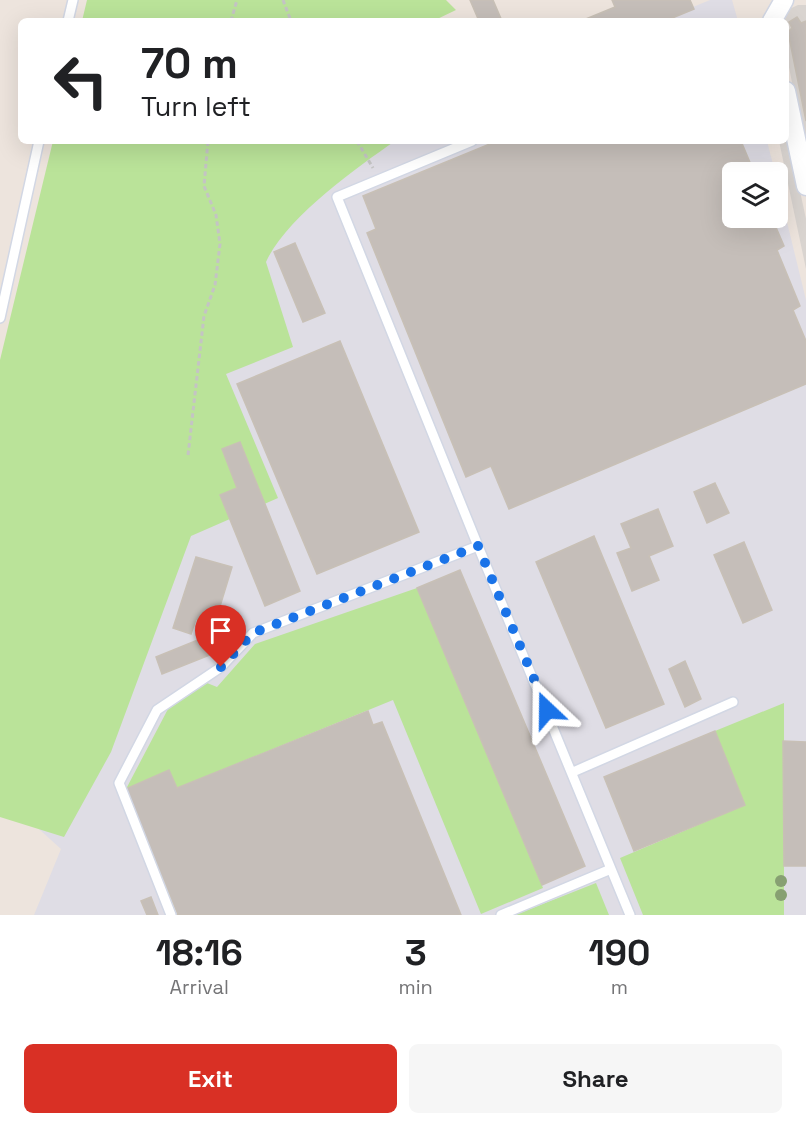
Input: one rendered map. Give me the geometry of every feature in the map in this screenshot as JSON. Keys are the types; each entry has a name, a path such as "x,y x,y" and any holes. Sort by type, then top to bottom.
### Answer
{"street":[{"path":"766,0 771,18"},
{"path":"774,18 784,0"},
{"path":"789,105 806,186"}],"lane":[{"path":"69,18 73,0"},
{"path":"0,318 38,144"},
{"path":"465,144 337,197 630,915"},
{"path":"171,915 119,783 157,710 221,667 253,633 478,546"},
{"path":"573,772 733,702"},
{"path":"501,915 610,869"}],"path":[{"path":"232,18 237,0"},
{"path":"283,0 290,18"},
{"path":"188,455 204,316 215,285 220,244 216,215 204,186 208,144"},
{"path":"359,144 378,180"}],"shaded area":[{"path":"710,0 732,0 737,18 666,18"},
{"path":"798,5 806,5 806,21 789,22 789,18 782,18 785,11"},
{"path":"789,37 806,121 806,153 789,67"},
{"path":"789,140 806,219 806,269 788,184 788,162 783,162 780,144 789,144"},
{"path":"71,144 768,144 772,162 722,162 722,228 788,228 788,226 806,300 806,915 34,915 61,849 0,794"}],"green space":[{"path":"87,0 446,0 456,10 439,18 83,18"},
{"path":"52,144 391,144 342,180 305,212 275,246 266,262 293,347 226,374 278,498 191,536 111,752 64,837 0,817 0,360"},
{"path":"417,588 543,888 481,914 393,700 177,788 169,770 126,789 168,709 207,683 217,687 255,644"},
{"path":"784,703 784,915 643,915 620,858 745,805 715,731"},
{"path":"596,883 609,915 515,915"}],"building":[{"path":"470,0 493,0 501,18 478,18"},
{"path":"612,0 690,0 694,9 672,18 588,18 615,7"},
{"path":"797,17 801,23 806,21 806,121 789,37 789,31 792,28 789,22"},
{"path":"490,144 742,144 750,162 722,162 722,228 776,228 784,246 777,250 800,306 793,310 806,341 806,384 509,509 491,466 466,477 367,233 376,229 363,196"},
{"path":"295,243 325,313 303,322 274,252"},
{"path":"340,341 419,532 317,574 237,384"},
{"path":"240,442 300,591 265,606 220,495 237,488 222,449"},
{"path":"715,483 729,513 707,523 694,492"},
{"path":"658,509 673,546 649,556 659,580 632,591 617,553 631,548 621,524"},
{"path":"594,536 664,704 606,728 536,562"},
{"path":"744,542 772,610 743,623 714,555"},
{"path":"196,557 232,567 214,626 196,619 191,634 173,628"},
{"path":"460,570 585,866 542,885 417,588"},
{"path":"220,631 227,648 162,674 156,657"},
{"path":"685,661 701,699 685,707 669,669"},
{"path":"368,711 373,725 382,722 461,915 178,915 126,789 169,770 177,788"},
{"path":"715,731 745,805 634,851 604,777"},
{"path":"783,741 806,742 806,866 784,866"},
{"path":"151,897 158,915 147,915 141,901"}],"route":[{"path":"221,667 253,633 478,546 547,710"}]}
